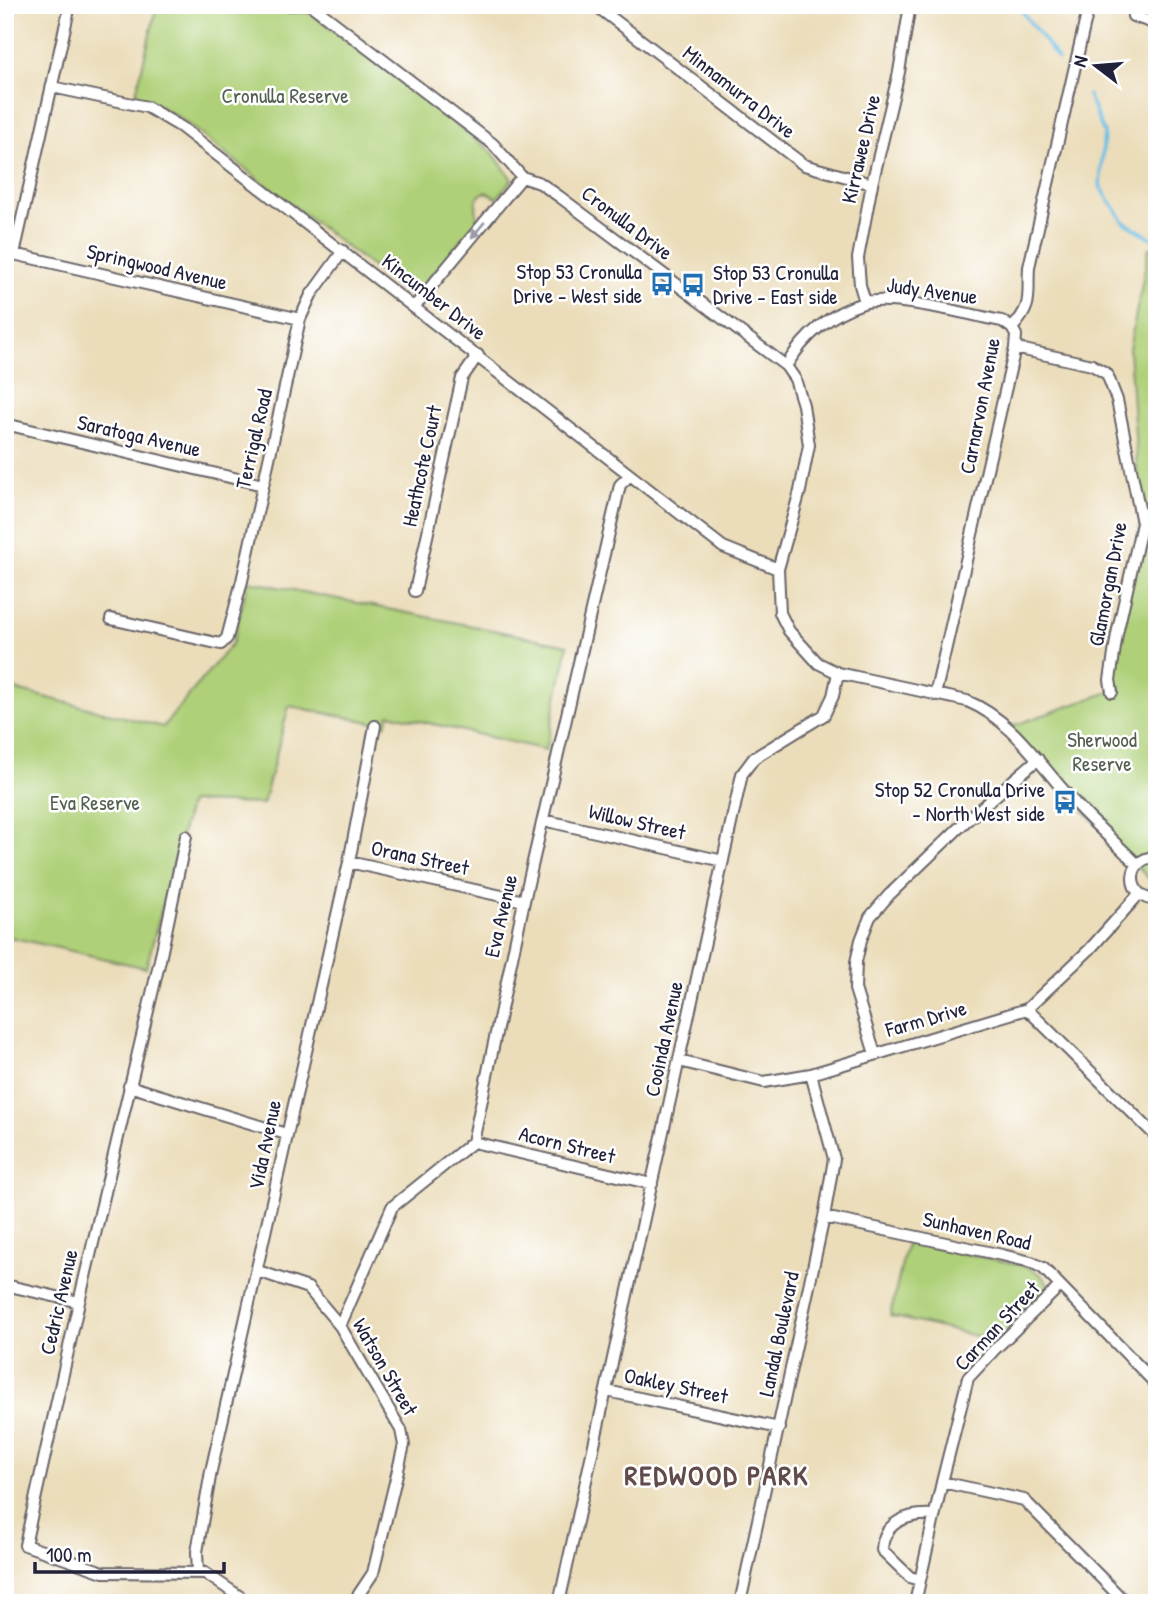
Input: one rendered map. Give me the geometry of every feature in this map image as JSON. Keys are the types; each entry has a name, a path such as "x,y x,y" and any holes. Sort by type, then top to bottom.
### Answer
{"street":[{"path":"9,253 52,87 70,5"},
{"name":"Cronulla Drive","path":"312,5 493,144 522,177 540,183 561,197 786,366 795,379 803,405 809,445 800,491 778,569 780,613 789,631 818,663 838,673"},
{"name":"Minnamurra Drive","path":"596,5 804,165 872,184"},
{"name":"Kirrawee Drive","path":"865,302 860,285 858,258 911,5"},
{"name":"Carnarvon Avenue","path":"935,695 1015,348 1016,335 1012,328 1022,317 1030,298 1028,267 1088,5"},
{"path":"1133,16 1157,24"},
{"name":"Kincumber Drive","path":"52,87 147,107 181,127 723,547 778,569"},
{"path":"415,306 522,177"},
{"name":"Terrigal Road","path":"111,619 221,644 227,638 300,319 311,295 343,251"},
{"name":"Springwood Avenue","path":"9,253 300,319"},
{"name":"Judy Avenue","path":"786,366 806,337 830,318 865,302 928,306 1002,321 1012,328"},
{"name":"Glamorgan Drive","path":"1015,348 1092,365 1107,374 1117,400 1142,523 1115,645 1110,680 1112,691"},
{"name":"Heathcote Court","path":"415,591 462,378 478,355"},
{"name":"Saratoga Avenue","path":"5,424 263,485"},
{"name":"Eva Avenue","path":"473,1142 600,566 621,485 630,475"},
{"path":"838,673 967,701 984,708 1009,727 1066,793 1138,865"},
{"name":"Cooinda Avenue","path":"559,1603 742,774 754,758 824,715 833,696 838,673"},
{"name":"Vida Avenue","path":"198,1573 197,1552 211,1471 349,862 375,726"},
{"path":"875,1054 855,989 856,962 870,917 889,894 965,822 1038,759"},
{"name":"Willow Street","path":"543,820 723,862"},
{"name":"Cedric Avenue","path":"186,836 160,960 25,1545 103,1572 205,1573 249,1603"},
{"path":"1157,857 1143,860 1138,865 1133,883 1139,894 1157,900"},
{"name":"Orana Street","path":"349,862 524,901"},
{"name":"Farm Drive","path":"679,1061 764,1082 811,1074 1027,1009 1090,948 1139,894"},
{"path":"1027,1009 1157,1137"},
{"name":"Landal Boulevard","path":"740,1603 824,1217 834,1159 811,1074"},
{"path":"129,1086 286,1134"},
{"path":"341,1326 392,1207 473,1142"},
{"name":"Acorn Street","path":"473,1142 652,1184"},
{"name":"Sunhaven Road","path":"824,1217 1031,1262 1043,1268 1157,1385"},
{"name":"Watson Street","path":"258,1271 308,1288 341,1326 401,1430 404,1445 373,1573 353,1603"},
{"path":"5,1285 79,1302"},
{"name":"Carman Street","path":"915,1603 968,1378 1060,1286"},
{"name":"Oakley Street","path":"607,1391 779,1427"},
{"path":"942,1482 1024,1500 1045,1518 1126,1603"},
{"path":"919,1580 910,1577 882,1550 883,1536 892,1524 922,1514 934,1515"}],"green space":[{"name":"Cronulla Reserve","path":"157,5 280,5 289,10 312,14 492,152 512,179 497,198 486,192 479,197 476,204 477,221 419,291 407,294 177,116 135,97"},
{"name":"Sherwood Reserve","path":"1149,248 1157,250 1157,887 1079,806 1009,727 1112,691 1141,523 1129,349"},
{"name":"Eva Reserve","path":"248,581 568,645 546,750 389,714 386,725 289,706 263,804 190,802 146,968 5,936 5,687 163,727 233,642"},
{"path":"907,1242 1026,1266 1040,1274 1050,1286 997,1341 890,1316"}],"waterway":[{"path":"1017,5 1058,59"},
{"path":"1088,95 1104,133 1100,186 1124,222 1157,241"}],"place":[{"name":"Stop 53 Cronulla Drive - West side","path":"662,284"},
{"name":"Stop 53 Cronulla Drive - East side","path":"693,285"},
{"name":"Stop 52 Cronulla Drive - North West side","path":"1065,802"}],"district":[{"name":"REDWOOD PARK","path":"717,1475"}]}
